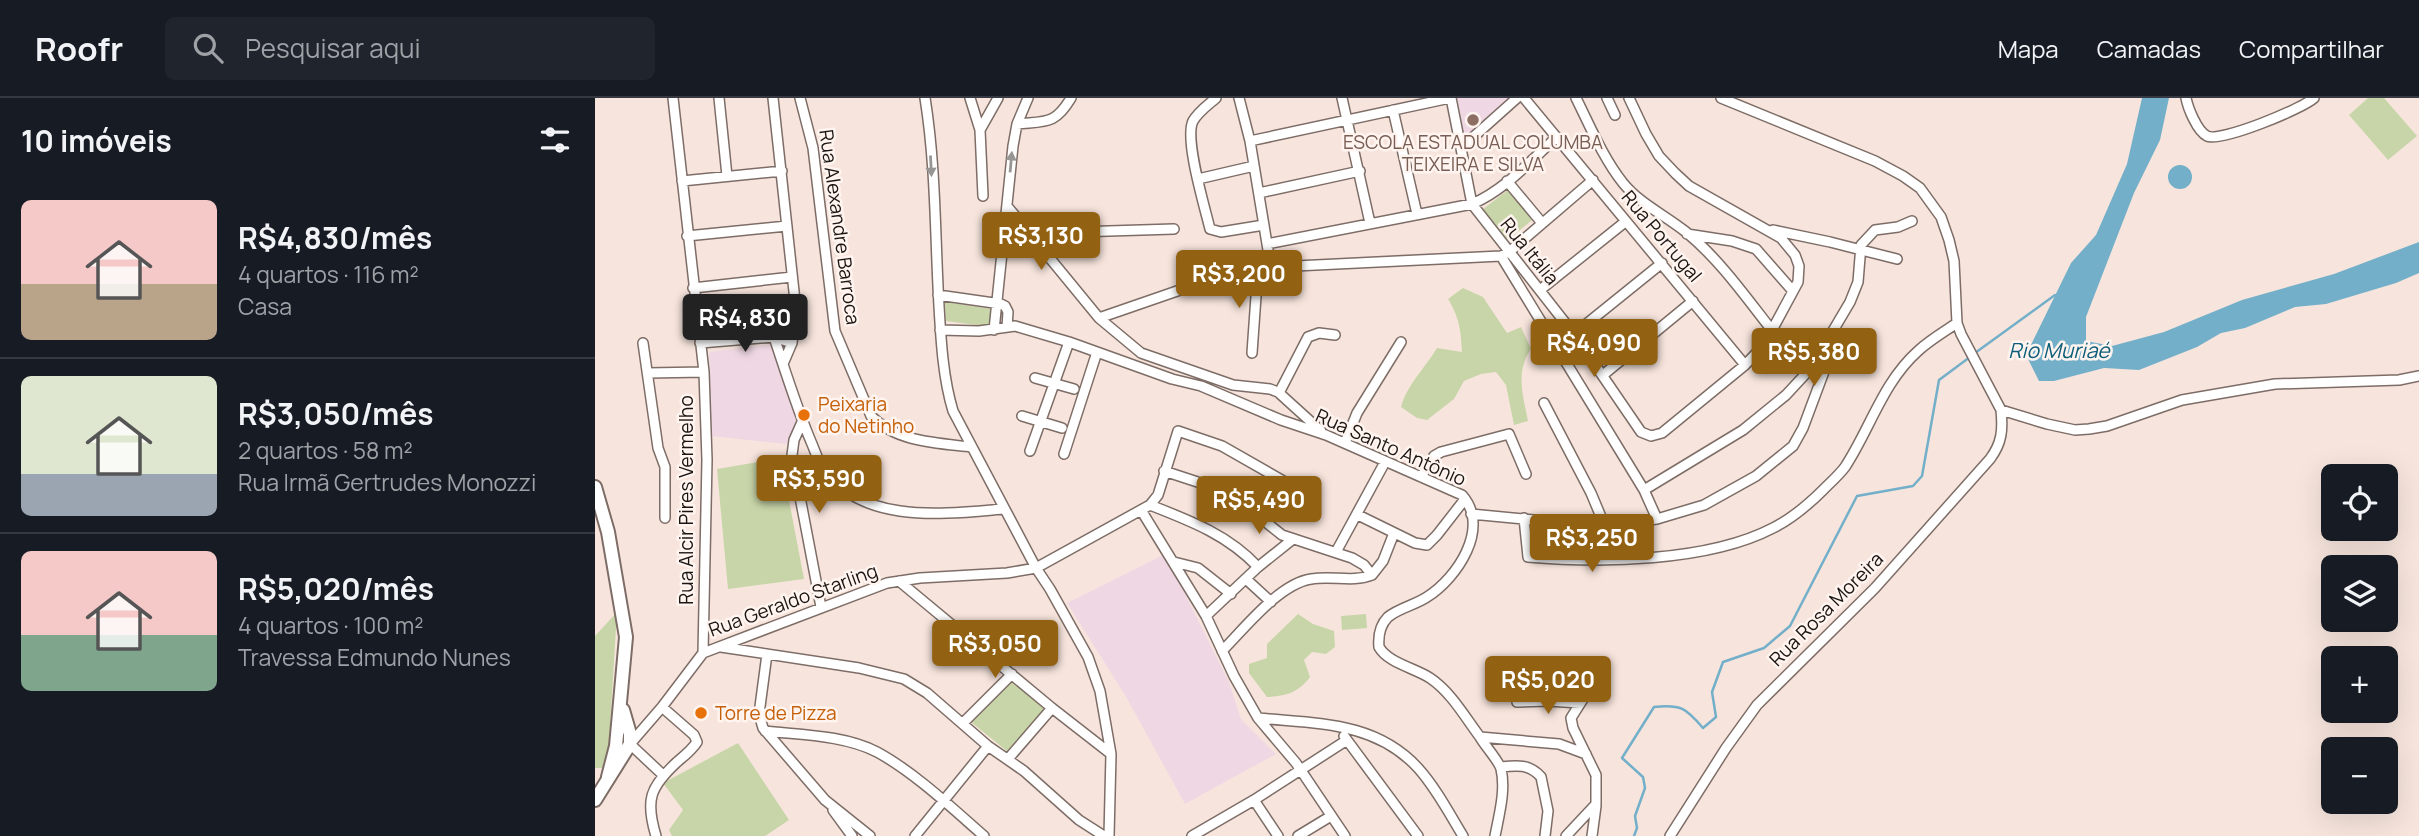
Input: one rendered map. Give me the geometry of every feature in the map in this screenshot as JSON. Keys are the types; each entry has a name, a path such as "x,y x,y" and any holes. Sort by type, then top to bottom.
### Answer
{"street":[{"name":"Rua Alcir Pires Vermelho","path":"673,98 704,372 707,460 703,653"},
{"path":"719,98 727,176"},
{"path":"773,98 796,310 792,342 783,364"},
{"name":"Rua Alexandre Barroca","path":"800,98 813,148 835,331 871,416 882,427 899,434 934,443 971,447"},
{"path":"925,98 930,139 940,330 949,398 1003,509 1088,657 1100,691 1111,754 1109,836"},
{"path":"970,98 980,130 983,196"},
{"path":"980,130 998,98"},
{"path":"993,330 1017,124 1028,98"},
{"path":"1017,124 1054,118 1062,114 1071,98"},
{"path":"1216,98 1201,111 1191,128 1198,179 1212,231 1264,225"},
{"path":"1239,98 1250,141 1271,268"},
{"path":"1342,98 1370,223"},
{"path":"1250,141 1450,98 1472,204"},
{"path":"1461,148 1517,98"},
{"name":"Rua Portugal","path":"1524,98 1745,365"},
{"path":"1576,98 1621,181 1650,208 1688,234 1721,268 1772,329"},
{"path":"1607,98 1615,115"},
{"name":"Rua Itália","path":"1472,204 1505,254 1540,290 1574,334 1641,432 1654,436 1671,427 1745,365 1763,345 1798,282 1799,266 1790,248 1781,238 1689,186 1675,173 1659,156 1629,98"},
{"path":"1721,98 1875,162 1920,188 1941,217 1949,240 1954,261 1957,323 1961,334 2001,410 2047,424 2075,430 2089,429 2107,426 2182,400 2275,384 2399,380 2419,376"},
{"path":"2186,98 2202,132 2211,138 2228,135 2299,108 2314,98"},
{"path":"1393,110 1417,214"},
{"path":"1267,244 1472,204 1491,194 1557,137"},
{"path":"1198,179 1254,166"},
{"path":"682,181 782,171"},
{"path":"1259,193 1360,171"},
{"path":"1099,318 1247,269 1505,254 1593,180"},
{"path":"1507,181 1542,223"},
{"path":"1007,206 1099,318 1142,354 1233,385 1270,389 1279,393 1326,435"},
{"path":"1644,490 1743,430 1770,409 1811,368 1856,288 1860,249 1865,239 1875,230 1898,227 1912,221"},
{"path":"1540,290 1625,222"},
{"path":"687,236 787,226"},
{"path":"1034,240 1076,232 1174,229"},
{"path":"1768,229 1898,259"},
{"path":"1688,234 1732,241 1756,249 1792,290"},
{"path":"1505,254 1644,490 1657,519"},
{"path":"1574,334 1662,263"},
{"path":"1252,353 1258,268"},
{"path":"693,288 792,277"},
{"path":"938,295 997,303 1007,309 1007,327 993,330 940,330"},
{"path":"1603,374 1693,301"},
{"path":"1524,518 1528,557 1555,559 1641,558 1692,551 1733,543 1773,528 1811,502 1841,472 1901,370 1919,350 1957,323"},
{"path":"1471,514 1574,524 1604,524 1657,519 1704,505 1756,477 1793,446 1803,428 1831,351 1836,326"},
{"name":"Rua Santo Antônio","path":"1007,327 1024,328 1201,386 1345,443 1454,491 1465,499 1471,514 1472,535 1459,566 1425,599 1389,616 1383,623 1378,640 1379,647 1386,655 1431,679 1445,691 1480,737"},
{"path":"1279,393 1308,337 1319,333 1335,335"},
{"path":"774,337 822,468 837,484 890,511 909,513 1003,509"},
{"path":"700,343 774,337 792,342"},
{"path":"1030,451 1069,342"},
{"path":"1345,443 1357,413 1401,342"},
{"path":"643,343 658,448 666,474 666,518"},
{"path":"1064,454 1097,352"},
{"path":"648,373 704,372"},
{"path":"1035,378 1074,389"},
{"path":"1544,403 1591,493 1604,524"},
{"name":"Rua Rosa Moreira","path":"1670,836 1725,748 1757,705 1875,588 1990,459 2001,439 2001,410"},
{"path":"1293,424 1301,412"},
{"path":"1022,416 1062,428"},
{"path":"803,422 794,440 792,454 821,607"},
{"path":"1036,568 1150,505 1158,495 1178,431 1222,446 1315,499"},
{"path":"1421,477 1434,456 1441,452 1509,434 1526,474"},
{"path":"1336,552 1358,516 1385,462"},
{"path":"1164,471 1228,492 1273,528 1293,539 1359,562 1372,575"},
{"path":"595,490 608,532 626,637 620,696 627,737 663,775"},
{"path":"1358,516 1415,543 1427,545 1465,499"},
{"path":"1150,505 1217,533 1258,567"},
{"path":"1140,510 1206,616 1258,719 1300,769 1345,836"},
{"path":"1222,651 1271,602 1302,581 1326,577 1361,579 1372,575 1383,561 1394,533"},
{"path":"1206,616 1258,567 1293,539"},
{"path":"1174,562 1205,572 1231,594"},
{"name":"Rua Geraldo Starling","path":"627,737 662,707 703,653 719,646 899,581 1036,568"},
{"path":"1246,579 1271,602"},
{"path":"899,581 1111,754"},
{"path":"719,646 859,668 904,679 927,693 1079,820 1104,836"},
{"path":"767,654 759,714 765,731 825,800 852,836"},
{"path":"1541,666 1571,663 1592,667 1601,672 1571,722 1596,775 1592,836"},
{"path":"963,723 1012,674"},
{"path":"1517,702 1580,703"},
{"path":"656,836 649,801 663,775 695,745 696,739 662,707"},
{"path":"1008,760 1052,708"},
{"path":"1258,719 1338,726 1371,734 1406,757 1420,770 1463,836"},
{"path":"1338,726 1418,836"},
{"path":"765,731 833,739 876,751 944,801 984,836"},
{"path":"595,800 627,737"},
{"path":"1480,737 1559,744 1586,754"},
{"path":"1480,737 1501,767 1502,797 1495,836"},
{"path":"1197,835 1347,740"},
{"path":"915,836 988,746"},
{"path":"1501,767 1528,767 1541,777 1548,811 1545,836"},
{"path":"825,800 870,836"},
{"path":"1254,800 1278,836"},
{"path":"1566,836 1596,804"},
{"path":"1298,836 1331,816"}],"shaded area":[{"name":"ESCOLA ESTADUAL COLUMBA TEIXEIRA E SILVA","path":"1454,98 1512,98 1463,142"},
{"path":"773,344 797,423 786,444 711,436 709,352"},
{"path":"1165,554 1229,682 1241,719 1276,754 1185,804 1125,695 1067,603"}],"green space":[{"path":"2368,98 2384,98 2417,136 2388,160 2349,115"},
{"path":"1508,190 1532,220 1508,240 1483,209"},
{"path":"1463,288 1483,297 1507,333 1521,327 1531,349 1522,375 1528,421 1514,425 1506,385 1496,372 1481,374 1464,381 1454,399 1427,420 1417,418 1401,407 1412,384 1437,348 1462,352 1459,324 1448,299"},
{"path":"945,302 992,309 991,327 946,321"},
{"path":"781,458 804,579 728,589 717,469"},
{"path":"617,612 608,759 604,768 595,768 595,636"},
{"path":"1298,614 1313,624 1334,631 1335,647 1326,654 1312,652 1304,660 1310,677 1301,687 1286,694 1267,697 1249,673 1249,664 1267,658 1267,644"},
{"path":"1366,614 1367,628 1342,630 1341,616"},
{"path":"1012,680 1048,710 1008,752 971,722"},
{"path":"738,743 789,820 765,836 672,836 669,830 683,810 663,783"}],"water":[{"name":"Rio Muriaé","path":"2142,98 2169,98 2160,140 2134,193 2086,317 2086,341 2112,346 2164,332 2242,300 2334,274 2419,242 2419,273 2396,283 2326,304 2295,307 2245,328 2221,333 2197,347 2139,370 2104,368 2054,381 2039,381 2026,355 2071,263 2096,235 2127,164"},
{"path":"2180,165 2188,169 2192,177 2188,185 2180,189 2172,185 2168,177 2172,169"}],"waterway":[{"path":"1975,353 2055,295"},
{"path":"1634,836 1637,828 1635,816 1645,788 1643,777 1622,758 1654,707 1671,706 1682,709 1703,728 1716,717 1712,692 1723,662 1764,648 1790,626 1857,496 1913,486 1922,476 1939,380 1970,357"}],"place":[{"name":"ESCOLA ESTADUAL COLUMBA TEIXEIRA E SILVA","path":"1473,120"},
{"name":"Peixaria do Netinho","path":"804,415"},
{"name":"Torre de Pizza","path":"701,713"}]}
